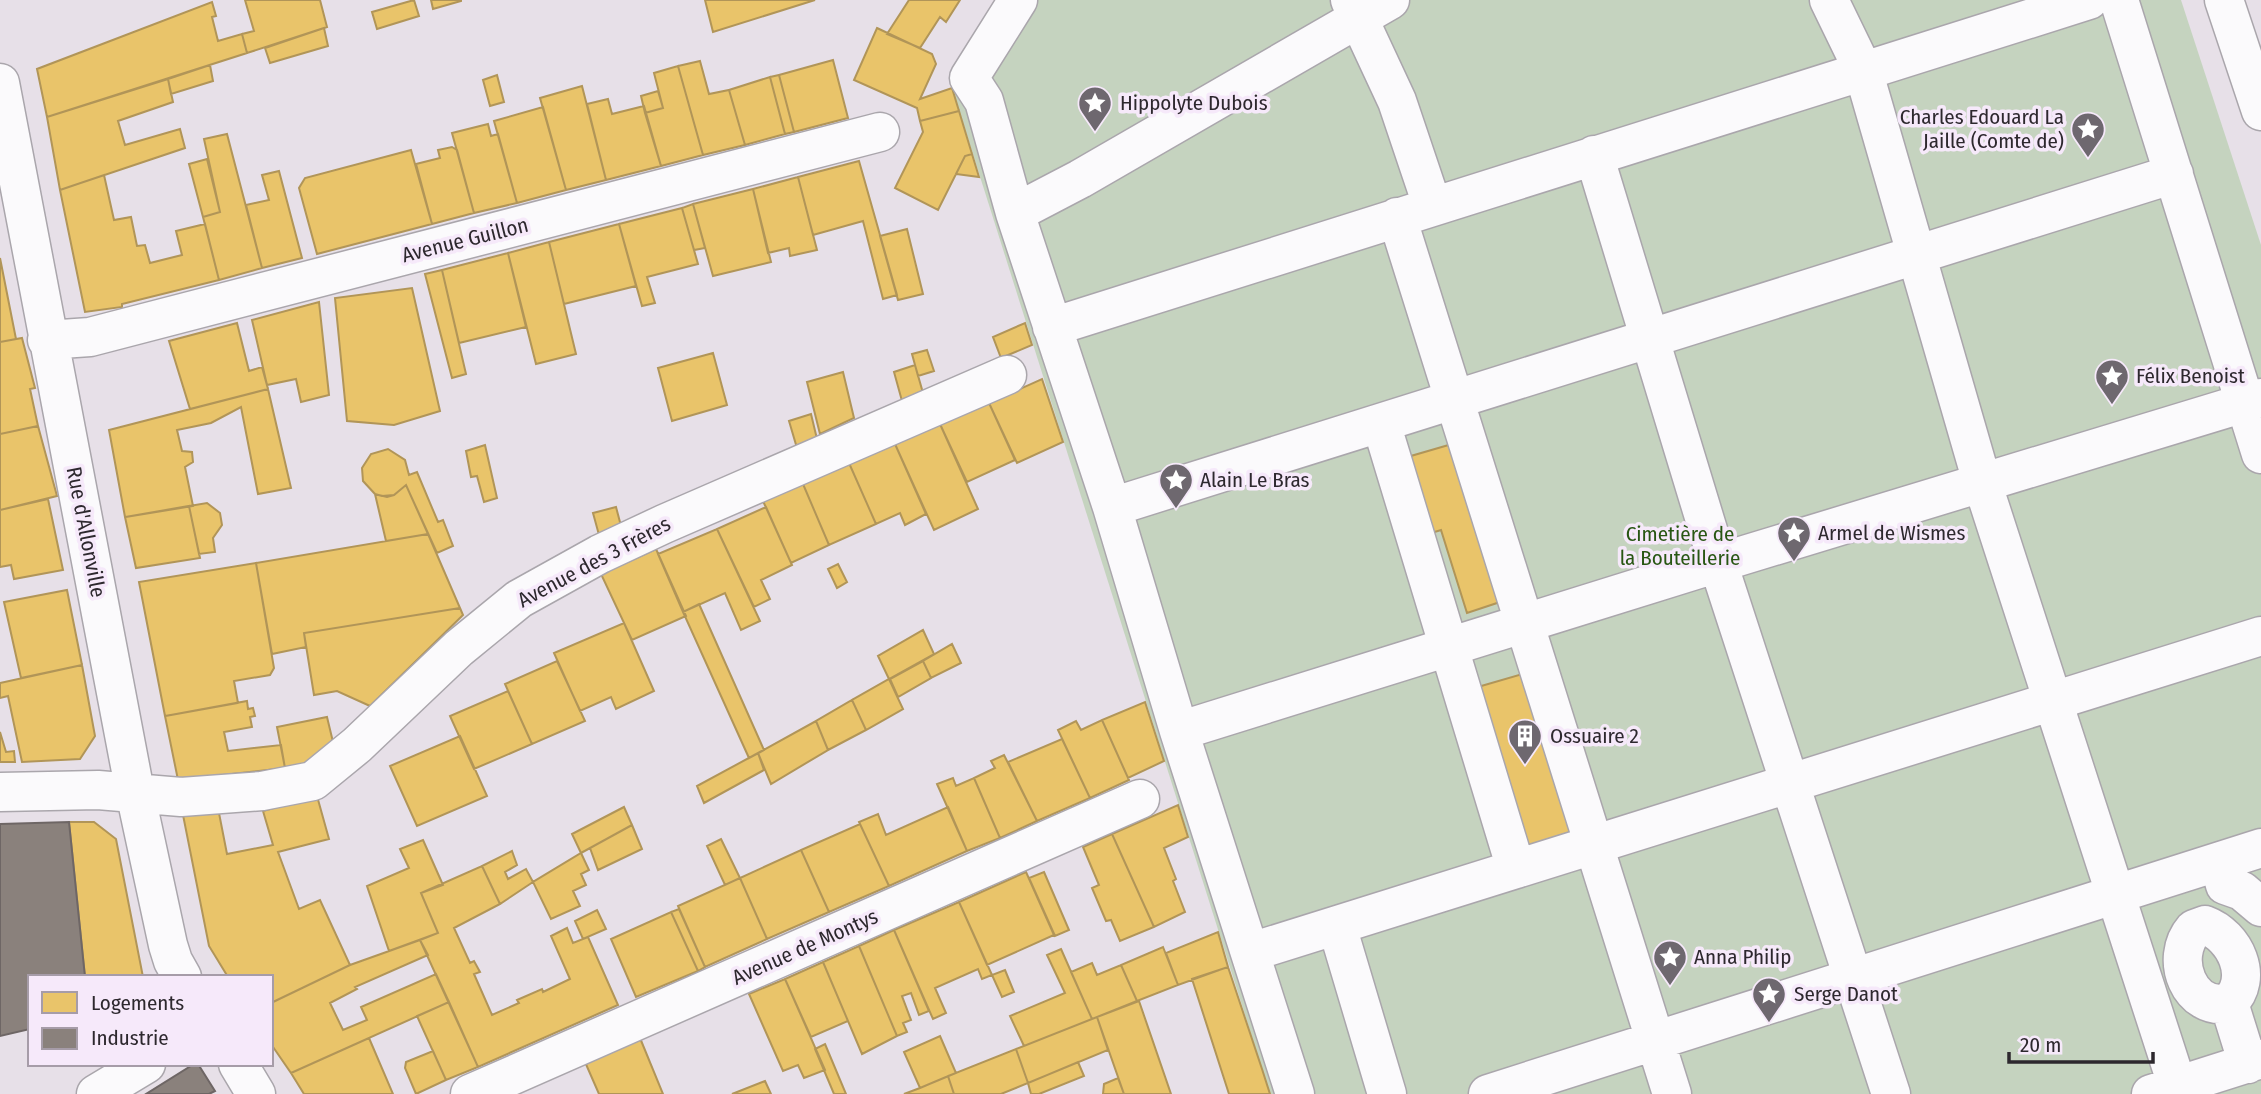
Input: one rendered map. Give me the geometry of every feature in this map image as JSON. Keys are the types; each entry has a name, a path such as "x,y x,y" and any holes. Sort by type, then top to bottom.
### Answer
{"street":[{"path":"1018,0 969,78 984,101 1015,213 1112,508 1295,1094"},
{"path":"1829,0 1863,70 1982,482 2115,894 2161,986 2169,1091 2254,1062 2229,1003"},
{"path":"1052,327 2089,0"},
{"path":"2119,0 2174,174 2253,401 2261,454"},
{"path":"2224,0 2261,111"},
{"path":"1015,213 1103,166 1366,6 1432,205"},
{"name":"Rue d'Allonville","path":"0,83 135,792 168,945 181,975"},
{"name":"Avenue Guillon","path":"47,340 90,337 880,132"},
{"path":"1594,155 1718,562 1891,1094"},
{"path":"1112,508 2174,174"},
{"path":"1397,217 1672,1094"},
{"name":"Avenue des 3 Frères","path":"0,792 98,790 181,797 262,791 313,781 357,745 458,648 519,599 600,554 664,524 1007,375"},
{"path":"1180,731 1718,562 2253,401"},
{"path":"1381,423 1516,869"},
{"path":"1251,952 2261,636"},
{"name":"Avenue de Montys","path":"470,1094 1140,799"},
{"path":"1488,1094 2261,848"},
{"path":"2202,867 2225,885 2242,891 2261,906"},
{"path":"2202,867 2202,925"},
{"path":"2202,925 2214,929 2250,955 2240,974 2238,988 2229,1003 2206,1001 2192,988 2183,971 2181,958 2184,945 2194,929 2202,925"},
{"path":"1337,926 1387,1094"},
{"path":"96,1094 143,1066"},
{"path":"239,1066 256,1094"}],"green space":[{"name":"Cimetière de la Bouteillerie","path":"1007,0 2181,0 2261,245 2261,1094 1270,1094 952,88"}],"building: Logements":[{"path":"245,0 320,0 327,27 247,53 242,34 254,31"},
{"path":"414,0 419,16 377,29 372,12"},
{"path":"431,0 461,0 461,1 433,9"},
{"path":"705,0 815,0 713,32"},
{"path":"909,0 960,0 946,22 940,17 920,48 887,34"},
{"path":"212,2 216,16 212,17 218,41 242,34 247,53 47,117 37,69"},
{"path":"324,28 328,46 270,63 265,48"},
{"path":"877,28 932,54 936,64 920,99 952,88 959,111 920,121 917,108 854,80"},
{"path":"833,60 848,118 794,132 779,75"},
{"path":"700,61 709,94 729,90 745,145 703,155 678,66"},
{"path":"210,65 213,81 171,94 168,79"},
{"path":"678,66 703,155 661,166 645,113 663,108 654,73"},
{"path":"497,75 504,102 490,106 483,80"},
{"path":"779,75 794,132 785,134 770,77"},
{"path":"770,77 785,134 745,145 729,90"},
{"path":"168,79 173,102 118,121 125,145 180,129 185,148 60,190 47,117"},
{"path":"582,86 606,180 566,190 540,98"},
{"path":"658,91 663,108 645,113 641,96"},
{"path":"608,99 612,114 644,106 661,166 606,180 587,104"},
{"path":"543,107 566,190 517,203 494,121"},
{"path":"959,111 972,154 965,156 938,210 895,188 923,132 920,121"},
{"path":"488,124 491,136 498,134 517,203 474,213 452,133"},
{"path":"227,134 262,268 219,280 203,217 220,212 204,139"},
{"path":"452,147 457,150 474,213 432,224 416,164 440,158 438,150"},
{"path":"411,150 432,224 317,254 299,188 305,178"},
{"path":"972,154 979,177 956,174 965,156"},
{"path":"207,159 220,212 203,217 189,164"},
{"path":"859,161 897,295 883,299 863,221 813,235 798,177"},
{"path":"279,171 302,258 262,268 246,205 269,200 262,175"},
{"path":"104,175 114,220 131,217 137,246 145,245 150,263 182,255 176,231 205,224 219,280 122,304 122,307 85,312 60,190"},
{"path":"798,177 817,250 790,256 789,248 768,253 753,189"},
{"path":"753,189 771,262 713,276 693,204"},
{"path":"693,204 705,248 694,250 682,208"},
{"path":"682,208 698,264 647,277 655,303 642,306 619,224"},
{"path":"619,224 636,286 564,304 549,242"},
{"path":"907,229 923,294 898,300 880,236"},
{"path":"549,242 576,354 536,364 508,253"},
{"path":"508,253 526,327 459,343 442,270"},
{"path":"0,258 16,339 0,342"},
{"path":"442,270 466,374 452,378 425,274"},
{"path":"412,288 440,411 394,425 347,421 335,298"},
{"path":"319,302 329,395 301,402 296,379 267,385 252,320"},
{"path":"237,323 249,371 262,367 268,389 190,409 169,341"},
{"path":"1025,323 1032,345 1001,358 993,337"},
{"path":"22,338 35,388 30,389 38,426 0,434 0,342"},
{"path":"927,350 934,371 918,376 912,354"},
{"path":"713,353 727,405 672,421 658,368"},
{"path":"915,365 923,393 902,401 894,372"},
{"path":"843,372 854,418 820,434 807,382"},
{"path":"1042,379 1063,442 1017,463 989,403"},
{"path":"268,389 291,488 258,494 241,407 211,423 177,430 182,451 192,452 193,462 185,467 193,506 125,517 109,430"},
{"path":"989,403 1015,460 967,482 940,424"},
{"path":"811,414 817,439 797,448 789,421"},
{"path":"940,424 978,509 934,530 895,444"},
{"path":"38,426 57,496 0,510 0,434"},
{"path":"895,444 926,514 905,525 900,513 876,524 849,463"},
{"path":"1452,444 1503,601 1467,613 1441,530 1428,534 1404,458"},
{"path":"485,445 497,498 484,502 477,476 471,477 466,451"},
{"path":"388,449 405,460 409,475 417,472 438,522 443,520 453,546 437,553 406,485 394,495 382,496 375,494 363,481 362,468 371,454"},
{"path":"849,463 876,524 829,545 803,484"},
{"path":"803,484 829,545 791,563 763,501"},
{"path":"406,485 428,534 386,541 375,494 387,497 394,495"},
{"path":"48,499 63,570 14,579 11,565 0,567 0,510"},
{"path":"207,503 220,513 222,525 213,538 215,552 199,554 189,506"},
{"path":"189,506 200,558 136,568 125,517"},
{"path":"616,507 621,526 599,535 593,513"},
{"path":"766,507 792,565 761,580 770,599 754,607 717,529"},
{"path":"717,529 760,621 741,630 725,593 683,612 658,554"},
{"path":"428,534 460,608 304,633 306,647 272,654 256,563"},
{"path":"656,549 686,616 632,640 601,574"},
{"path":"256,563 274,668 270,675 234,681 238,703 165,716 139,582"},
{"path":"838,564 847,582 837,588 828,569"},
{"path":"67,590 82,665 21,678 4,602"},
{"path":"699,604 764,750 749,758 683,612"},
{"path":"460,608 463,615 370,706 337,691 314,695 304,633"},
{"path":"624,623 654,691 616,709 611,697 580,711 554,653"},
{"path":"923,630 934,654 889,679 878,656"},
{"path":"952,644 961,663 931,678 923,661"},
{"path":"557,661 585,721 532,744 505,684"},
{"path":"923,661 931,678 898,697 890,679"},
{"path":"82,665 95,736 80,759 22,762 8,696 0,698 0,683"},
{"name":"Ossuaire 2","path":"1526,673 1579,843 1524,861 1471,689"},
{"path":"889,679 903,709 866,730 852,700"},
{"path":"508,691 532,744 474,769 450,716"},
{"path":"852,700 866,730 828,750 816,721"},
{"path":"247,701 248,709 253,708 255,716 250,717 252,727 224,732 228,751 281,745 285,768 178,780 165,716"},
{"path":"1145,702 1164,761 1128,778 1102,720"},
{"path":"327,717 333,742 309,765 285,768 277,727"},
{"path":"1102,720 1129,780 1090,798 1058,730 1076,721 1081,730"},
{"path":"816,721 828,750 771,784 758,753"},
{"path":"0,732 6,752 14,751 15,762 0,762"},
{"path":"460,736 487,796 417,826 390,766"},
{"path":"1062,739 1090,798 1037,821 1008,762"},
{"path":"758,753 764,770 704,803 697,786"},
{"path":"1004,755 1037,821 1000,838 974,778 995,768 991,761"},
{"path":"953,778 956,786 974,778 1000,838 967,851 937,784"},
{"path":"317,796 329,839 278,852 299,909 320,900 350,965 273,1002 273,975 227,975 209,946 183,815 219,813 227,854 273,845 263,811"},
{"path":"1178,805 1188,837 1164,848 1185,912 1154,927 1112,834"},
{"path":"624,807 632,825 581,853 572,834"},
{"path":"948,807 967,851 889,886 859,822 878,814 886,835"},
{"path":"69,822 94,822 116,839 143,975 85,975"},
{"path":"860,824 889,886 829,912 801,850"},
{"path":"632,825 642,849 598,870 590,848"},
{"path":"1112,834 1154,927 1120,941 1111,920 1106,921 1092,888 1099,885 1083,847"},
{"path":"721,839 740,878 725,885 707,846"},
{"path":"423,840 443,885 421,893 438,933 389,951 367,886 409,868 400,849"},
{"path":"801,850 829,912 767,939 740,878"},
{"path":"512,851 517,865 505,872 508,879 526,869 533,882 500,904 482,866"},
{"path":"581,853 589,870 581,874 586,885 573,891 580,906 551,919 533,882"},
{"path":"482,866 500,904 454,928 470,963 474,961 480,972 474,974 492,1015 519,1003 517,1000 542,989 543,992 570,979 551,936 567,928 573,943 588,937 618,1005 478,1067 420,940 438,933 421,893"},
{"path":"1026,872 1054,935 987,965 959,902"},
{"path":"1044,872 1069,930 1055,936 1029,878"},
{"path":"740,878 767,939 705,967 678,906"},
{"path":"959,902 992,975 982,979 978,969 935,988 946,1013 933,1019 894,930"},
{"path":"679,909 705,967 698,971 671,912"},
{"path":"597,910 606,929 583,939 575,921"},
{"path":"671,912 698,971 636,997 611,939"},
{"path":"894,930 929,1011 919,1015 911,993 902,996 911,1020 903,1023 907,1032 897,1036 859,946"},
{"path":"1218,932 1228,967 1178,985 1166,953"},
{"path":"420,940 428,955 355,987 357,989 330,1003 343,1030 367,1020 361,1007 436,974 449,1002 291,1073 273,1047 273,1002 350,965"},
{"path":"859,946 897,1036 862,1054 823,962"},
{"path":"1163,947 1178,985 1137,1001 1121,965"},
{"path":"1061,949 1092,1019 1024,1046 1010,1016 1065,993 1047,955"},
{"path":"823,962 848,1021 811,1037 785,979"},
{"path":"1092,963 1097,975 1121,965 1137,1001 1092,1019 1071,972"},
{"path":"1228,967 1270,1094 1229,1094 1192,979"},
{"path":"1005,970 1014,992 1002,997 992,975"},
{"path":"785,979 825,1070 804,1078 798,1065 783,1071 749,994"},
{"path":"1139,1001 1171,1094 1124,1094 1097,1017"},
{"path":"449,1002 478,1067 446,1080 417,1016"},
{"path":"1097,1017 1108,1050 1028,1083 1016,1049"},
{"path":"940,1036 956,1073 920,1088 904,1052"},
{"path":"369,1038 393,1094 304,1094 291,1073"},
{"path":"640,1038 663,1094 599,1094 585,1062"},
{"path":"825,1044 846,1094 834,1094 815,1049"},
{"path":"1016,1049 1028,1083 1001,1094 954,1094 948,1076"},
{"path":"433,1051 446,1080 416,1094 405,1068 406,1062"},
{"path":"1078,1062 1084,1076 1039,1094 1031,1094 1028,1083"},
{"path":"948,1076 954,1094 904,1094 920,1088"},
{"path":"1118,1078 1124,1094 1103,1094 1104,1084"},
{"path":"765,1081 771,1094 732,1094"}],"building: Industrie":[{"path":"69,822 85,975 28,975 28,1029 0,1036 0,824"},
{"path":"191,1066 199,1066 215,1091 209,1094 146,1094"}],"place":[{"name":"Hippolyte Dubois","path":"1095,133"},
{"name":"Charles Edouard La Jaille (Comte de)","path":"2088,159"},
{"name":"Félix Benoist","path":"2112,406"},
{"name":"Alain Le Bras","path":"1176,510"},
{"name":"Armel de Wismes","path":"1794,563"},
{"name":"Ossuaire 2","path":"1525,766"},
{"name":"Anna Philip","path":"1670,987"},
{"name":"Serge Danot","path":"1769,1024"}]}
